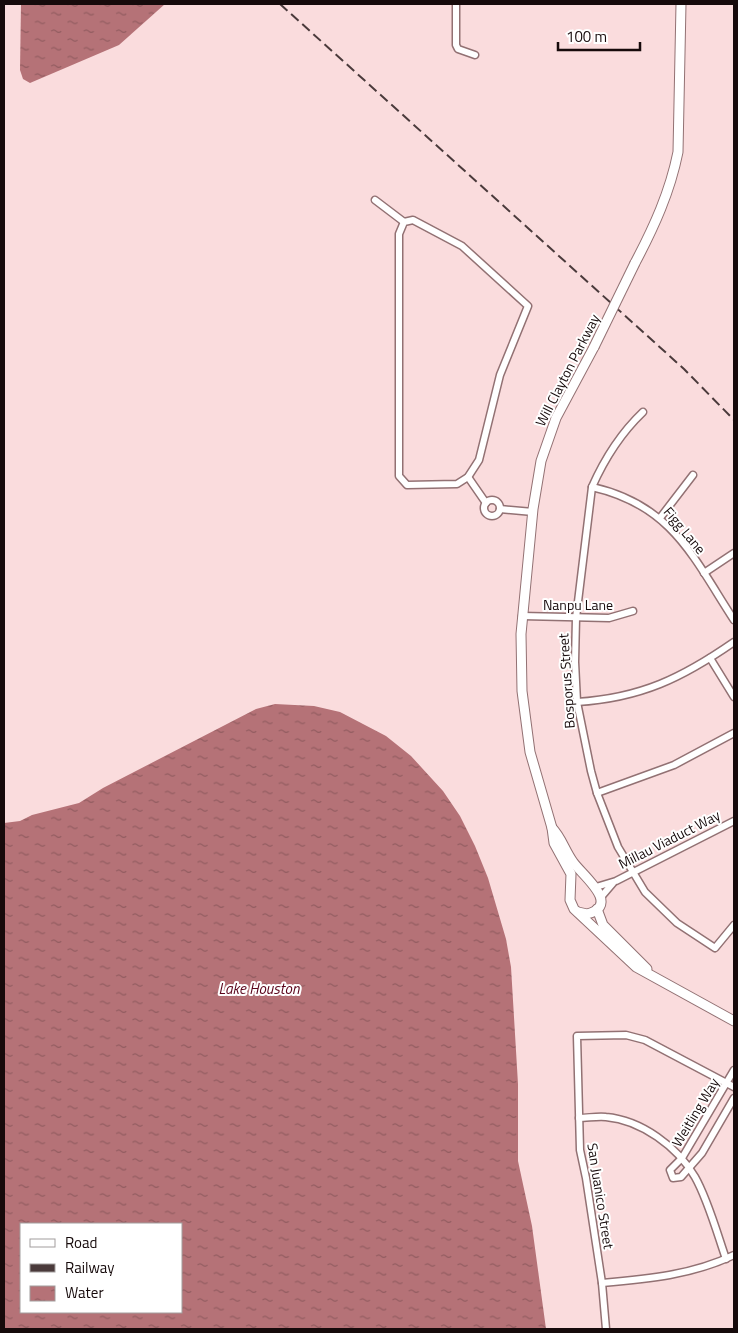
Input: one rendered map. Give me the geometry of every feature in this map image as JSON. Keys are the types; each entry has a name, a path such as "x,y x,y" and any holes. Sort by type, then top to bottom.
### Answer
{"street":[{"path":"456,4 456,45 458,49 475,55"},
{"name":"Will Clayton Parkway","path":"675,4 680,22"},
{"name":"Will Clayton Parkway","path":"571,892 571,874 554,843 552,828 535,774 525,719 521,659 522,616 533,512 539,468 547,439 660,214 675,166 680,129 681,4"},
{"path":"376,200 404,222"},
{"path":"413,220 462,246 528,306 500,375 479,460 468,477 458,484 407,485 399,476 399,234 404,222 413,220"},
{"name":"Bosporus Street","path":"644,412 630,424 592,487 576,618 577,702 597,794 632,872 660,909 695,936 716,948 734,925"},
{"path":"660,518 693,475"},
{"path":"468,477 486,503 485,510 491,516 498,513 500,508"},
{"name":"Figg Lane","path":"592,487 624,496 641,504 660,518 675,534 734,620"},
{"path":"486,503 495,501 500,508 533,512"},
{"path":"704,574 734,553"},
{"name":"Nanpu Lane","path":"522,616 609,618 633,611"},
{"path":"577,702 610,700 643,692 669,682 734,642"},
{"path":"710,658 734,697"},
{"path":"597,794 674,765 734,733"},
{"name":"Millau Viaduct Way","path":"594,886 616,881 734,821"},
{"name":"Will Clayton Parkway","path":"552,828 573,862 594,886"},
{"name":"Millau Viaduct Way","path":"601,897 616,881"},
{"path":"651,973 603,925 597,909 601,897 594,886 580,884 571,892 571,905 636,967 651,973 734,1021"},
{"path":"578,912 586,914 597,909"},
{"name":"San Juanico Street","path":"606,1329 602,1283 580,1150 577,1036 626,1035 645,1040 726,1083"},
{"name":"Weitling Way","path":"734,1070 682,1158 670,1170 671,1176 679,1179 690,1168 702,1153 734,1098"},
{"path":"726,1083 734,1088"},
{"path":"579,1118 606,1117 625,1121 656,1137 682,1158 696,1178 726,1259"},
{"path":"602,1283 668,1276 734,1255"}],"water":[{"path":"21,4 165,4 119,45 30,83 23,79 20,70"},
{"name":"Lake Houston","path":"275,704 314,706 340,712 386,736 411,756 443,791 460,816 475,846 488,878 506,939 511,967 518,1084 518,1161 532,1226 546,1329 4,1329 4,823 20,821 32,815 79,803 103,788 256,709"}],"railway":[{"path":"280,4 684,369 734,420"}]}
